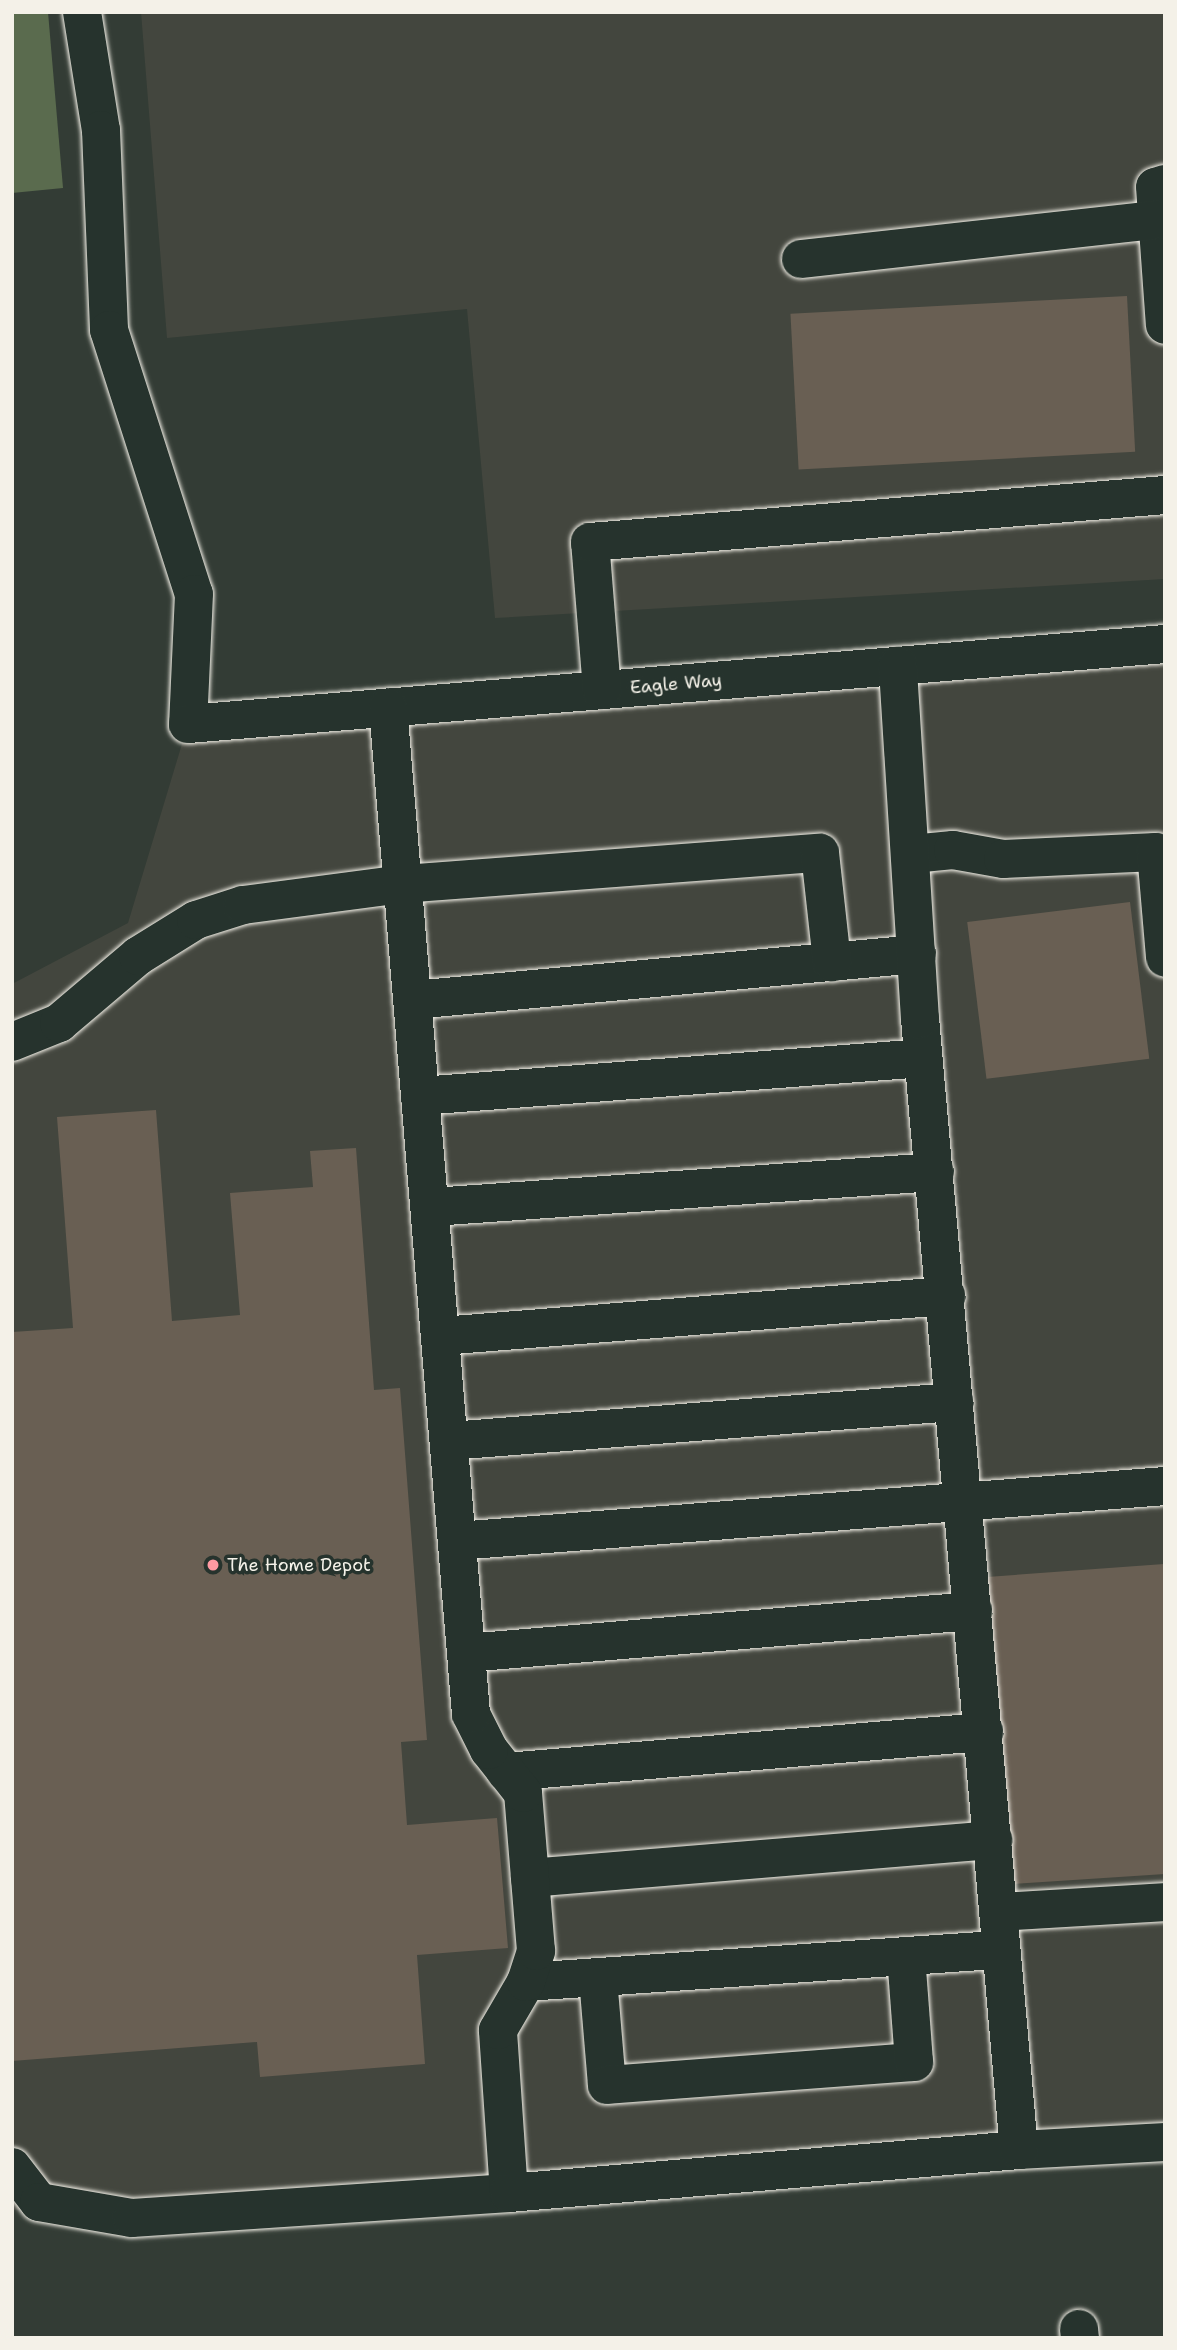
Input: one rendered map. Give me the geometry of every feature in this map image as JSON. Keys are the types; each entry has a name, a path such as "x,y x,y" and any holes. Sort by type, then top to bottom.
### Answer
{"lane":[{"name":"Eagle Way","path":"82,12 101,131 109,330 194,594 188,724 1165,644"},
{"path":"801,259 1160,202 1165,325"},
{"path":"602,690 590,541 1165,495"},
{"path":"898,666 924,1058 1019,2150"},
{"path":"388,707 420,1096 432,1207 471,1714 489,1750 523,1793 536,1951 526,1982 498,2030 509,2193"},
{"path":"912,854 953,850 1003,859 1156,852 1165,958"},
{"path":"12,1042 59,1023 138,956 196,920 243,905 403,884 820,853 832,962"},
{"path":"412,1000 917,954"},
{"path":"420,1096 924,1058"},
{"path":"432,1207 935,1171"},
{"path":"441,1336 946,1296"},
{"path":"449,1441 954,1402"},
{"path":"457,1541 1165,1486"},
{"path":"466,1653 973,1611"},
{"path":"506,1772 984,1732"},
{"path":"530,1878 993,1840"},
{"path":"999,1912 1165,1902"},
{"path":"526,1982 1001,1950"},
{"path":"598,1978 607,2085 914,2062 906,1956"},
{"path":"12,2167 39,2202 132,2218 509,2193 1019,2150 1165,2142"}],"shaded area":[{"path":"141,12 1165,12 1165,579 495,618 467,309 167,338"},
{"path":"1165,644 1165,2154 12,2210 12,984 128,923 188,724"}],"green space":[{"path":"12,12 48,12 63,188 12,193"}],"building":[{"path":"1127,296 1135,452 799,469 790,314"},
{"path":"1130,902 1149,1059 986,1079 967,922"},
{"name":"The Home Depot","path":"156,1110 172,1321 240,1315 230,1193 313,1187 310,1151 356,1148 374,1390 400,1388 427,1740 401,1742 407,1825 497,1818 508,1948 417,1955 425,2064 260,2077 257,2042 12,2061 12,1332 73,1328 57,1117"},
{"path":"1164,1564 1165,1874 1014,1884 987,1577"}],"place":[{"name":"The Home Depot","path":"213,1565"}]}
